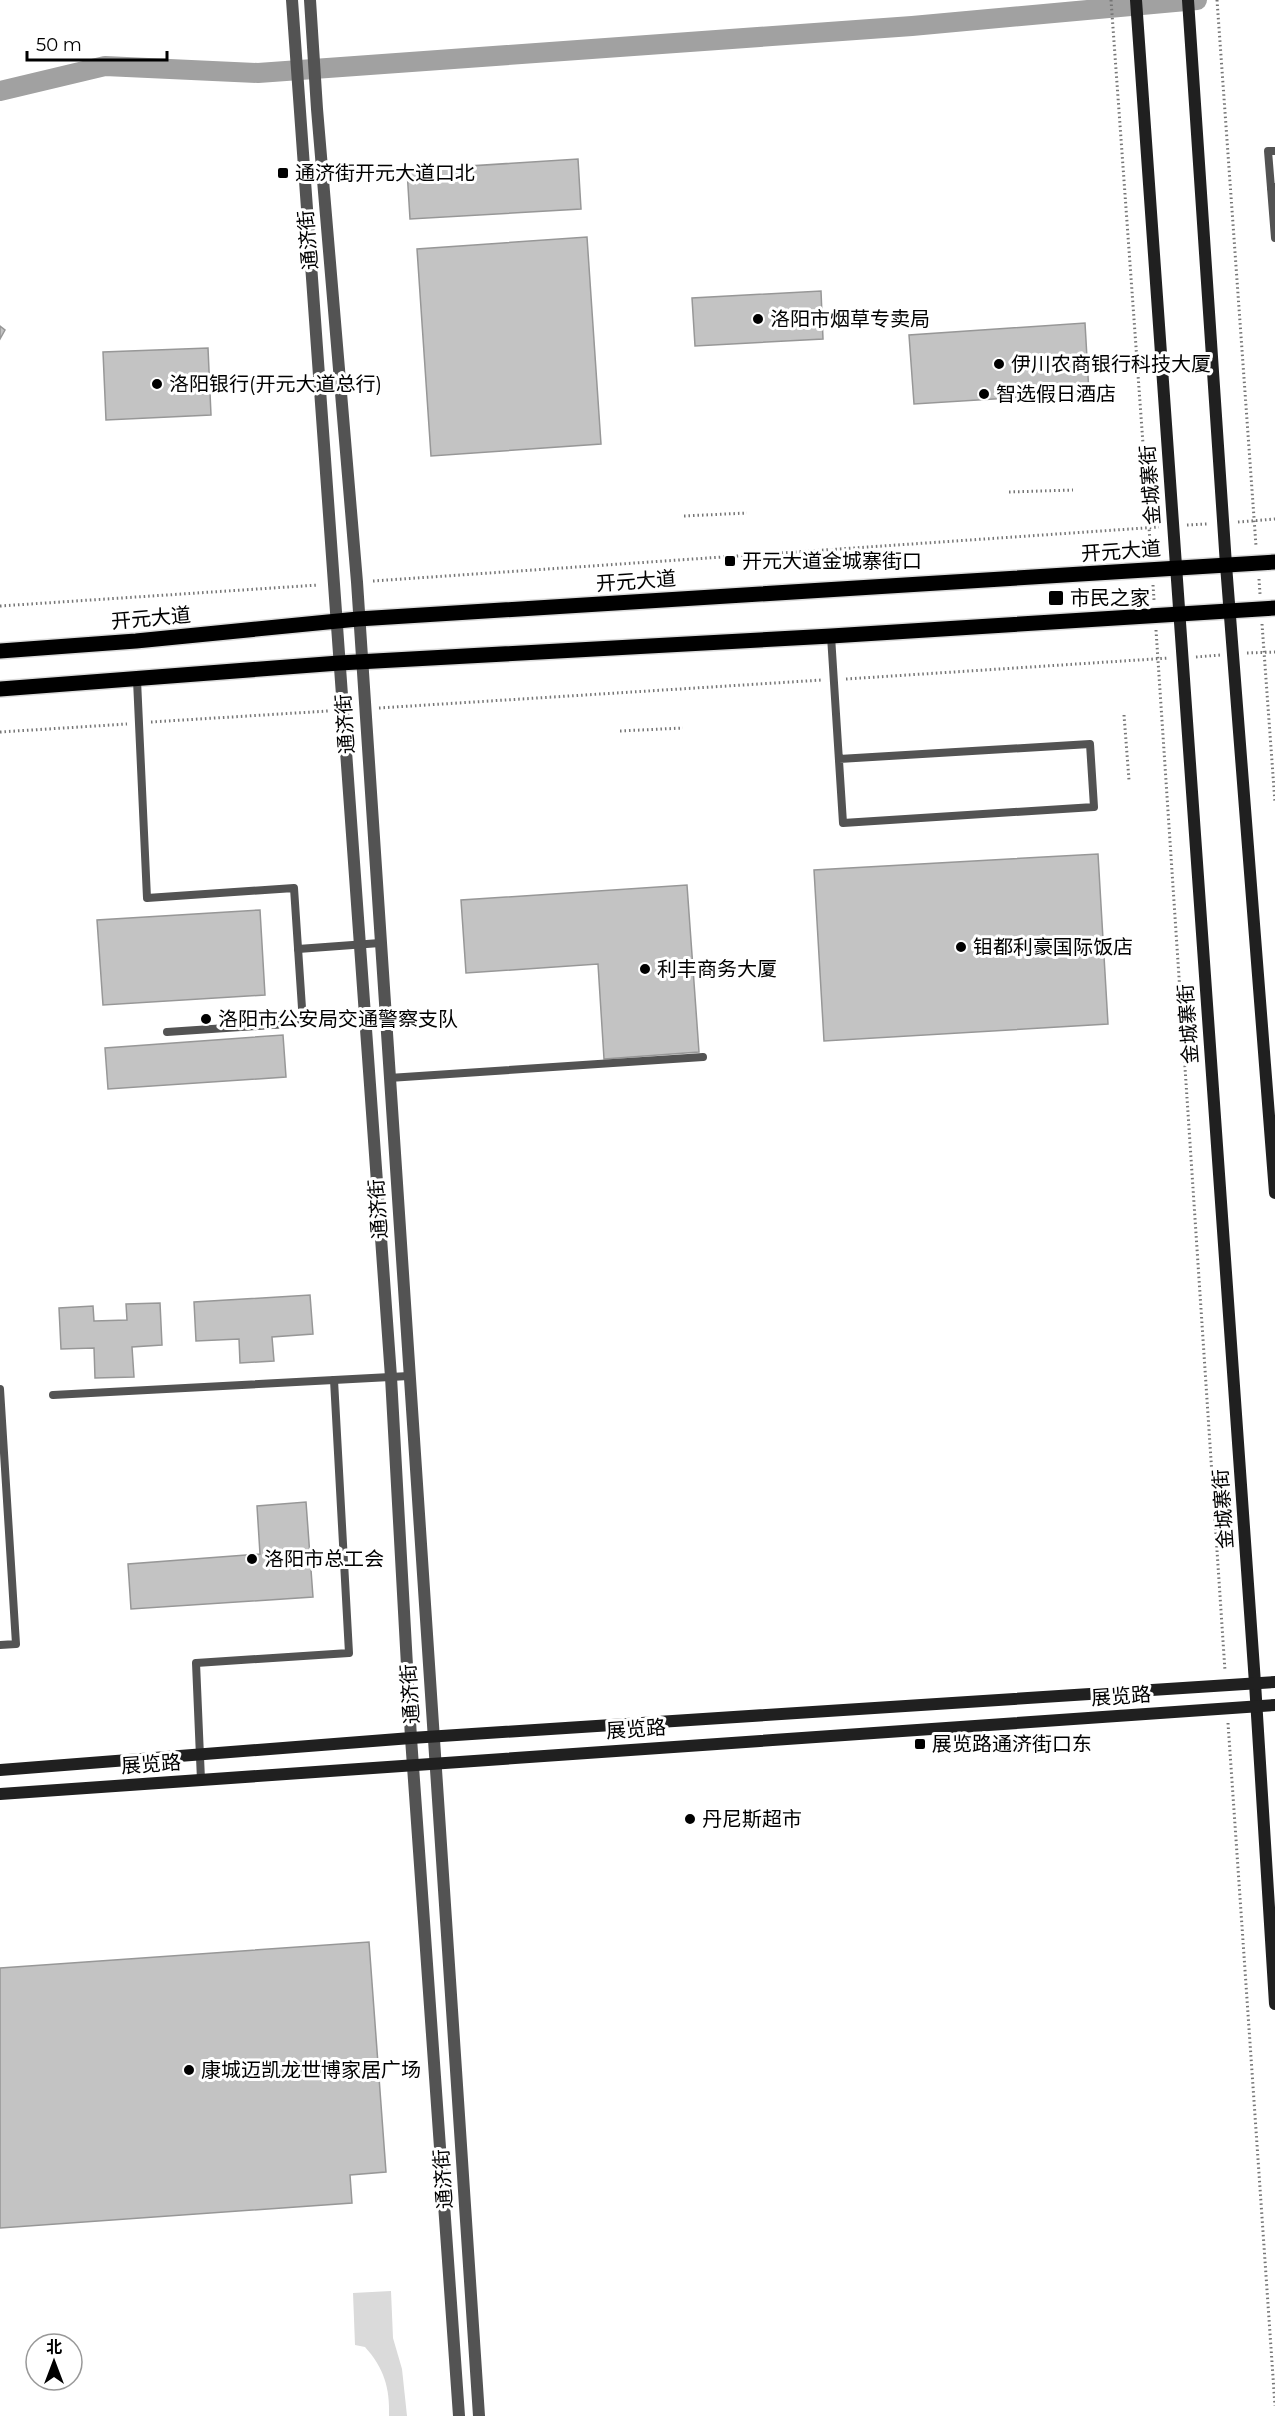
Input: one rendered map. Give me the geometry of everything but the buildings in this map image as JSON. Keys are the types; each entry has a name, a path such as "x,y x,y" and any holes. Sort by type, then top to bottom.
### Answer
{"main road":[{"name":"金城寨街","path":"1136,0 1255,1683 1275,2004"},
{"path":"1188,0 1226,566 1275,1193"},
{"name":"开元大道","path":"0,651 136,641 358,619 1275,562"},
{"path":"0,689 339,663 831,636 1268,608"},
{"name":"展览路","path":"0,1770 411,1738 1275,1682"},
{"name":"展览路","path":"0,1794 1275,1705"}],"street":[{"name":"通济街","path":"310,0 357,582 363,709 479,2416"},
{"name":"通济街","path":"292,2 391,1377 411,1738 459,2416"}],"lane":[{"path":"1275,151 1268,151 1273,187 1275,238"},
{"path":"831,636 843,823 1094,807 1090,744 839,759"},
{"path":"137,680 147,898 294,888 303,1023 167,1032"},
{"path":"298,949 380,943"},
{"path":"389,1078 703,1056"},
{"path":"53,1395 409,1376"},
{"path":"201,1780 196,1663 349,1653 334,1380"},
{"path":"0,1389 16,1644 0,1645"}],"path":[{"path":"1111,0 1152,570 1226,1685"},
{"path":"1217,0 1258,563 1268,608 1264,652 1275,803"},
{"path":"1009,492 1073,490"},
{"path":"684,516 747,513"},
{"path":"357,582 1275,519"},
{"path":"0,606 335,584"},
{"path":"363,709 1275,652"},
{"path":"0,732 343,711"},
{"path":"1124,716 1129,780"},
{"path":"620,731 684,728"},
{"path":"1227,1708 1275,2406"}],"shaded area":[{"path":"391,2291 393,2338 402,2369 407,2416 389,2416 387,2387 381,2371 365,2347 355,2345 353,2293"}],"waterway":[{"path":"0,91 105,66 258,73 912,26 1197,0"}],"place":[{"name":"通济街开元大道口北","path":"283,173"},
{"name":"洛阳市烟草专卖局","path":"758,319"},
{"name":"伊川农商银行科技大厦","path":"999,364"},
{"name":"洛阳银行(开元大道总行)","path":"157,384"},
{"name":"智选假日酒店","path":"984,394"},
{"name":"开元大道金城寨街口","path":"730,561"},
{"name":"市民之家","path":"1056,598"},
{"name":"钼都利豪国际饭店","path":"961,947"},
{"name":"利丰商务大厦","path":"645,969"},
{"name":"洛阳市公安局交通警察支队","path":"206,1019"},
{"name":"洛阳市总工会","path":"252,1559"},
{"name":"展览路通济街口东","path":"920,1744"},
{"name":"丹尼斯超市","path":"690,1819"},
{"name":"康城迈凯龙世博家居广场","path":"189,2070"}]}
